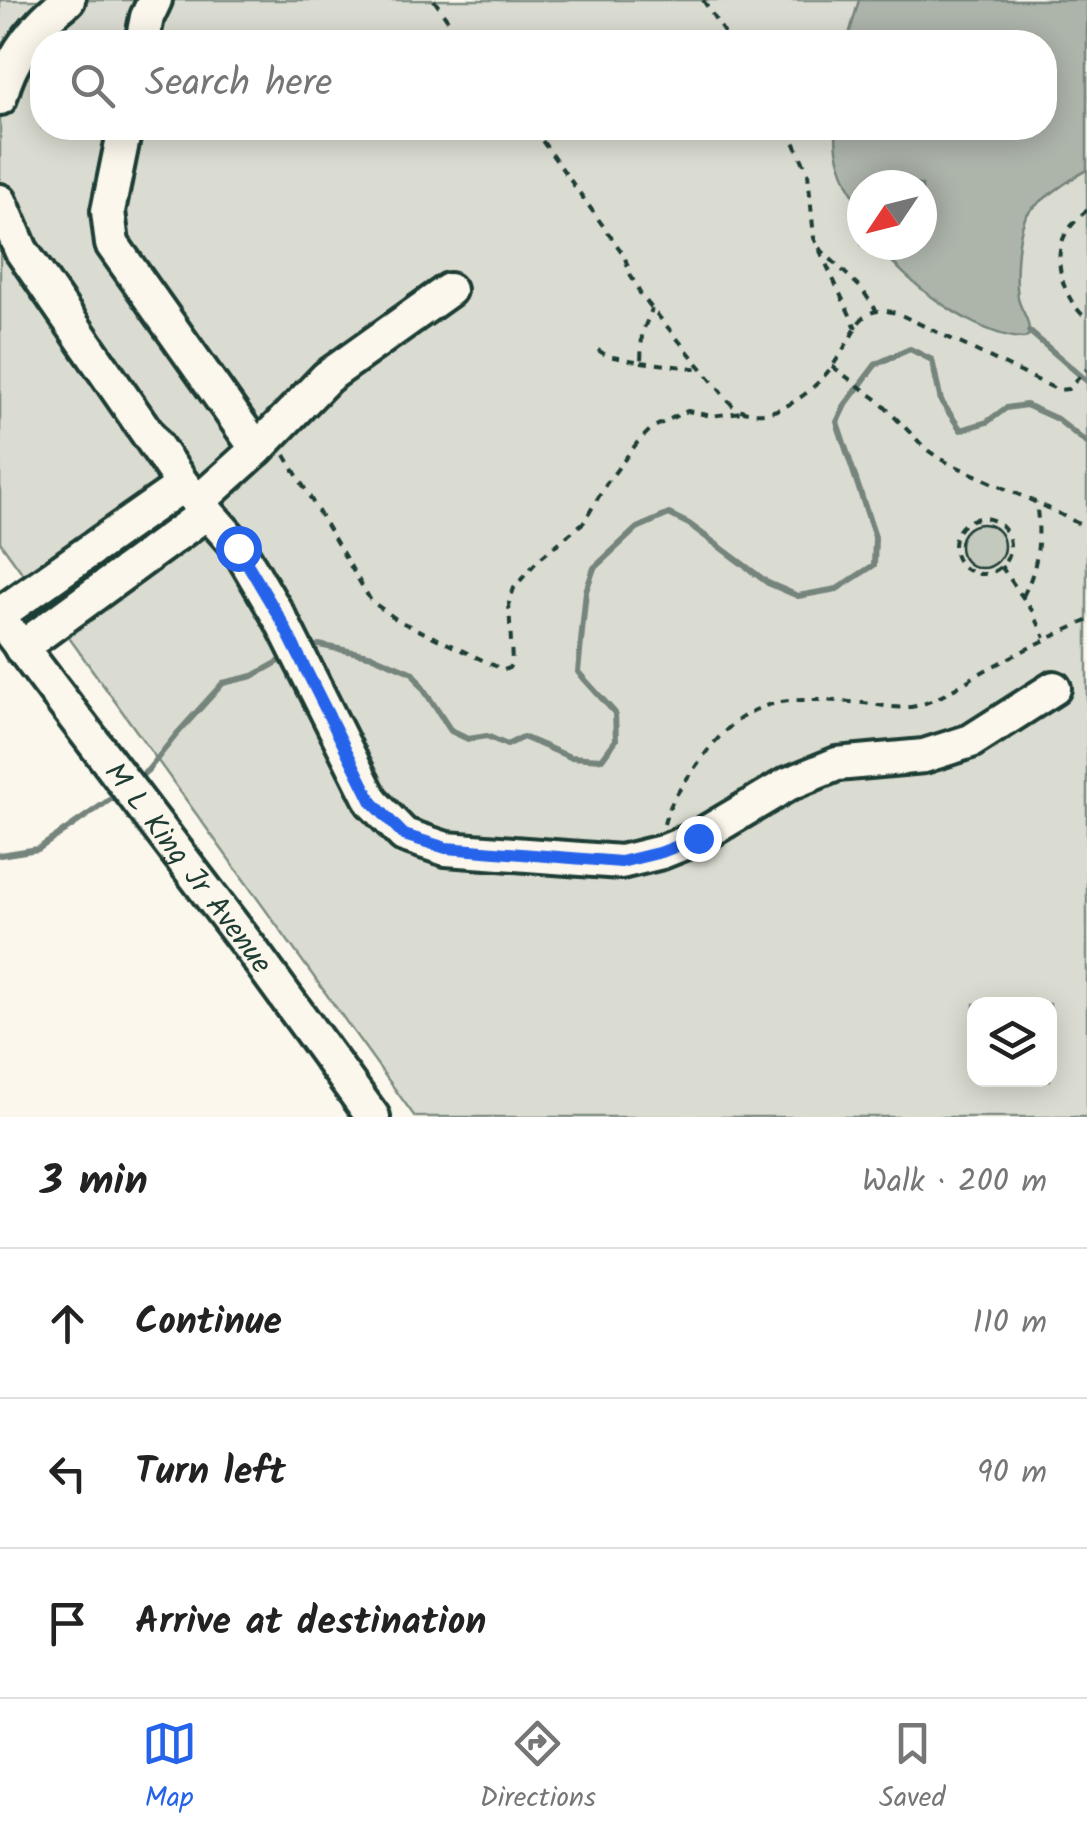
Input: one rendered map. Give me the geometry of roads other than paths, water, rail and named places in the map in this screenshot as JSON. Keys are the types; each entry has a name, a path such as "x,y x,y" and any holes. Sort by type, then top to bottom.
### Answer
{"street":[{"path":"36,30 68,0"},
{"path":"144,30 155,0"},
{"path":"0,98 4,80 30,35"},
{"path":"122,140 108,211 112,244 264,442"},
{"path":"0,200 21,250 196,500 238,548 282,622 372,802 404,835 446,848 621,862 698,838 788,784 837,764 924,756 970,741 1054,688"},
{"path":"21,648 264,442 327,377 449,290"},
{"path":"0,617 196,500"},
{"name":"M L King Jr Avenue","path":"0,617 373,1117"}],"waterway":[{"path":"1029,331 1087,381"},
{"path":"308,649 319,645 373,656 413,673 451,731 468,739 487,736 507,745 523,737 570,757 602,759 616,740 615,713 578,672 586,591 594,568 637,528 669,514 689,524 768,583 798,596 837,589 874,565 875,537 837,422 876,364 910,349 932,360 941,401 961,430 987,422 1006,408 1026,405 1057,419 1087,443"},
{"path":"134,782 223,683 253,676 287,657"},
{"path":"0,855 38,849 121,792"}]}
